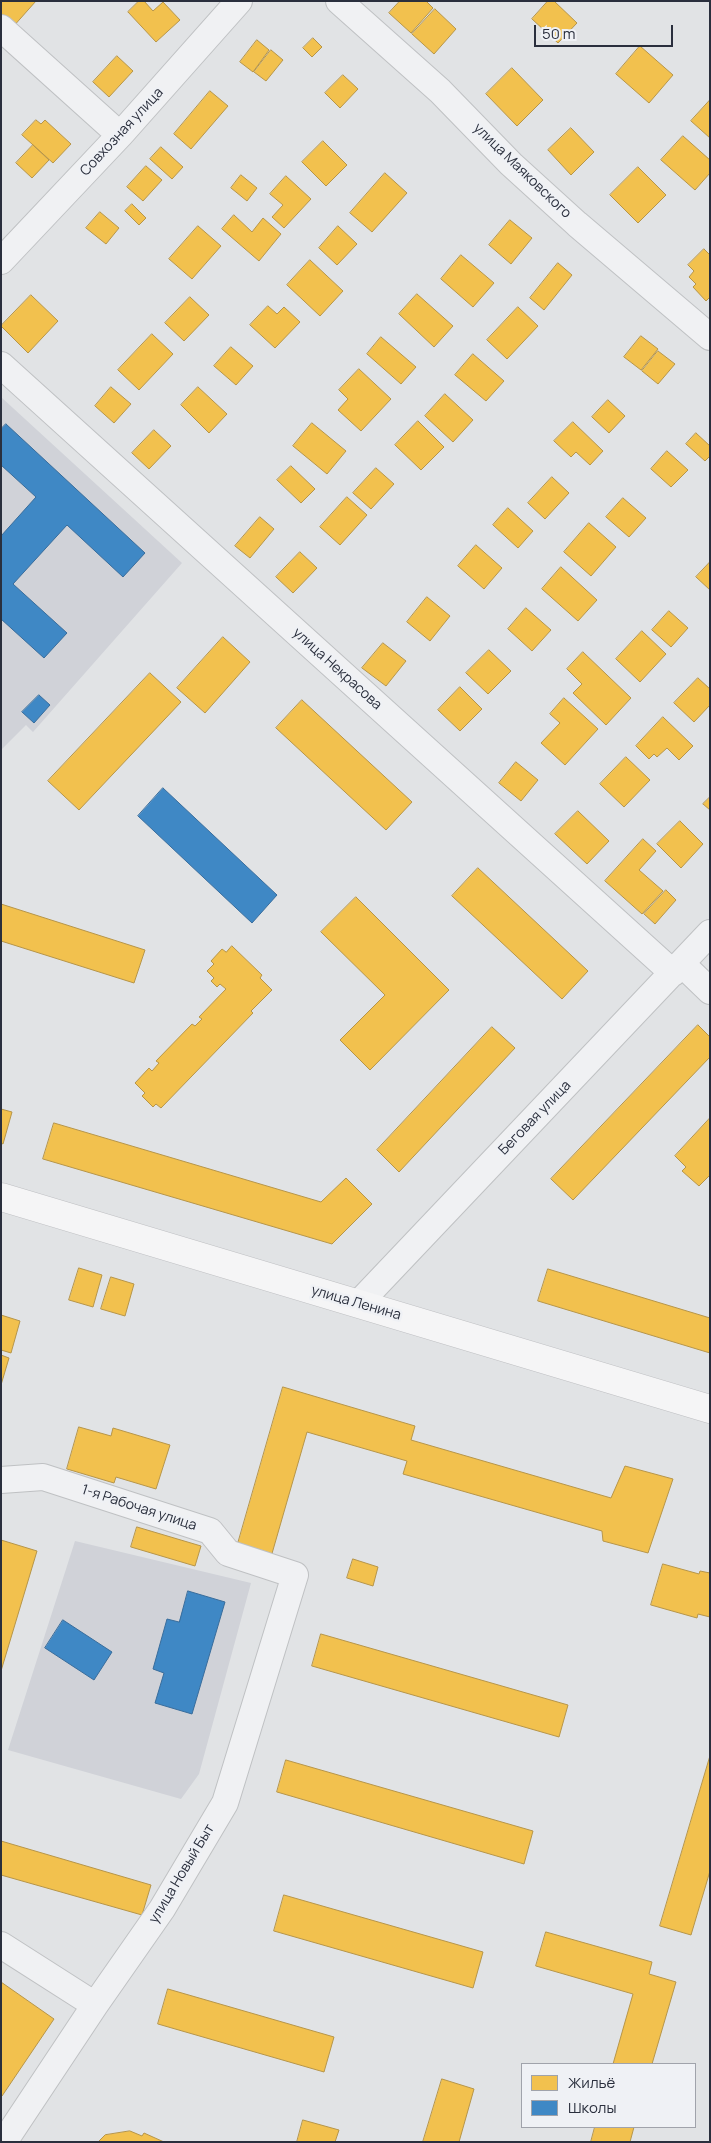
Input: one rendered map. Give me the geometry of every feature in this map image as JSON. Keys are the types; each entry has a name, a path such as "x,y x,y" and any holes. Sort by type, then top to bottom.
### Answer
{"main road":[{"name":"улица Ленина","path":"1,1197 710,1409"}],"street":[{"name":"Совхозная улица","path":"1,261 120,135 239,1"},
{"name":"улица Маяковского","path":"339,1 440,91 511,164 577,224 710,337"},
{"path":"1,28 120,135"},
{"name":"улица Некрасова","path":"1,365 678,968 710,991"},
{"name":"Беговая улица","path":"359,1303 710,933"},
{"name":"1-я Рабочая улица","path":"1,1480 43,1477 210,1531 228,1553 294,1575"},
{"name":"улица Новый Быт","path":"4,2142 162,1909 226,1803 294,1575"},
{"path":"1,1945 95,2006"}],"shaded area":[{"path":"1,397 182,563 33,732 26,725 1,750"},
{"path":"75,1541 251,1583 199,1774 181,1799 8,1750"}],"building: Жильё":[{"path":"1,1 36,1 12,28 1,18"},
{"path":"139,1 144,1 153,11 163,2 180,20 156,42 128,12"},
{"path":"400,1 426,1 433,8 411,33 389,13"},
{"path":"548,1 554,1 577,23 558,43 532,19"},
{"path":"435,9 456,29 434,54 412,34"},
{"path":"313,38 322,47 312,57 303,48"},
{"path":"257,40 269,50 253,72 240,62"},
{"path":"640,46 673,75 649,103 616,74"},
{"path":"271,50 283,60 266,81 254,72"},
{"path":"117,56 133,71 109,97 93,82"},
{"path":"512,68 543,100 517,126 486,94"},
{"path":"343,75 358,89 340,108 325,93"},
{"path":"210,91 228,106 191,149 174,134"},
{"path":"710,100 710,138 691,121"},
{"path":"36,120 41,124 45,120 71,144 53,163 22,135"},
{"path":"571,128 594,152 571,175 548,150"},
{"path":"683,136 710,160 710,173 695,190 661,160"},
{"path":"323,141 347,165 326,186 302,162"},
{"path":"33,145 49,160 32,178 16,163"},
{"path":"161,147 183,167 172,179 150,159"},
{"path":"146,166 162,180 143,201 127,187"},
{"path":"638,167 666,195 638,223 610,195"},
{"path":"385,173 407,193 372,232 350,213"},
{"path":"241,175 257,188 247,201 231,188"},
{"path":"286,176 311,199 284,228 272,217 283,205 270,194"},
{"path":"132,204 146,218 139,225 125,211"},
{"path":"100,212 119,228 106,244 86,228"},
{"path":"234,215 252,232 263,218 281,234 259,261 222,229"},
{"path":"510,220 532,238 511,264 489,245"},
{"path":"198,226 221,246 192,279 169,259"},
{"path":"338,226 357,244 337,265 319,248"},
{"path":"704,249 710,255 710,297 706,301 693,287 696,284 689,277 694,271 688,265"},
{"path":"461,255 494,283 473,307 441,279"},
{"path":"310,260 343,291 320,316 287,285"},
{"path":"558,263 572,275 544,310 530,298"},
{"path":"417,294 453,326 434,347 399,314"},
{"path":"31,295 58,321 28,353 1,326"},
{"path":"190,297 209,315 184,341 165,323"},
{"path":"268,306 277,314 284,307 300,322 275,348 250,325"},
{"path":"518,307 538,326 507,359 487,340"},
{"path":"152,334 173,354 139,390 118,370"},
{"path":"641,336 658,349 641,370 624,357"},
{"path":"381,337 416,367 401,384 367,354"},
{"path":"231,347 253,366 236,385 214,366"},
{"path":"658,351 675,364 658,384 642,371"},
{"path":"473,354 504,381 486,401 455,375"},
{"path":"359,369 391,399 361,431 338,410 348,399 339,390"},
{"path":"111,387 131,404 114,423 95,406"},
{"path":"198,387 227,414 209,433 181,405"},
{"path":"445,394 473,420 453,442 425,416"},
{"path":"608,400 625,416 609,433 592,417"},
{"path":"418,421 444,447 421,470 395,445"},
{"path":"573,422 603,451 590,465 576,452 571,457 554,441"},
{"path":"312,423 346,451 327,474 293,446"},
{"path":"154,430 171,446 149,469 132,453"},
{"path":"696,433 710,446 710,456 705,461 686,444"},
{"path":"667,451 688,470 671,487 651,469"},
{"path":"291,466 315,489 301,503 277,480"},
{"path":"376,468 394,484 371,509 353,493"},
{"path":"552,477 569,493 545,519 528,503"},
{"path":"347,497 367,515 340,545 320,527"},
{"path":"623,498 646,518 629,537 606,517"},
{"path":"508,508 533,531 518,548 493,525"},
{"path":"260,517 274,529 250,558 235,546"},
{"path":"589,523 616,547 591,576 564,552"},
{"path":"476,545 502,568 484,589 458,566"},
{"path":"300,552 317,568 293,593 276,577"},
{"path":"710,562 710,590 696,577"},
{"path":"561,567 597,600 578,621 542,589"},
{"path":"427,597 450,616 430,641 407,622"},
{"path":"526,608 551,630 532,651 508,629"},
{"path":"669,611 688,628 671,647 652,630"},
{"path":"642,631 666,654 640,682 616,659"},
{"path":"223,637 250,662 205,713 177,688"},
{"path":"383,643 406,661 386,686 362,668"},
{"path":"489,650 511,671 488,694 466,673"},
{"path":"583,652 631,698 606,725 573,693 582,684 567,669"},
{"path":"150,673 181,702 79,810 48,781"},
{"path":"698,678 710,689 710,705 694,722 674,703"},
{"path":"460,687 482,709 460,731 438,710"},
{"path":"564,698 598,729 565,765 541,743 560,723 550,714"},
{"path":"302,700 412,802 386,830 276,728"},
{"path":"663,717 693,746 679,760 667,748 657,757 654,754 649,759 636,746"},
{"path":"626,757 650,780 624,807 600,784"},
{"path":"516,762 538,780 521,801 499,783"},
{"path":"710,797 710,810 703,804"},
{"path":"578,811 609,841 587,864 555,834"},
{"path":"680,821 703,844 681,868 657,844"},
{"path":"643,839 656,851 639,870 663,891 642,914 605,881"},
{"path":"478,868 588,971 562,999 452,896"},
{"path":"666,890 676,900 655,924 644,914"},
{"path":"356,897 449,990 370,1070 340,1040 385,995 321,932"},
{"path":"1,904 145,950 134,983 1,941"},
{"path":"232,946 262,975 260,978 272,990 251,1011 253,1013 161,1108 156,1104 153,1107 142,1096 145,1093 135,1083 149,1068 152,1071 159,1063 156,1061 192,1024 195,1026 202,1019 199,1017 226,989 220,984 217,987 211,981 214,978 207,971 214,964 211,961 222,949 226,952"},
{"path":"698,1025 710,1037 710,1057 573,1200 551,1179"},
{"path":"492,1027 515,1048 399,1172 377,1150"},
{"path":"1,1109 12,1112 3,1144 1,1143"},
{"path":"710,1118 710,1175 699,1186 682,1171 686,1167 675,1156"},
{"path":"54,1123 321,1202 346,1178 372,1204 332,1244 43,1159"},
{"path":"79,1268 102,1275 93,1307 69,1300"},
{"path":"548,1269 710,1318 710,1353 538,1301"},
{"path":"111,1277 134,1284 125,1316 101,1309"},
{"path":"1,1315 20,1321 11,1353 1,1350"},
{"path":"1,1355 9,1358 1,1385"},
{"path":"283,1387 415,1426 411,1440 611,1498 625,1466 673,1479 648,1553 603,1541 602,1531 403,1474 407,1461 307,1432 271,1557 237,1547"},
{"path":"79,1427 111,1436 113,1428 170,1445 156,1489 116,1477 114,1483 67,1469"},
{"path":"137,1527 201,1546 195,1566 131,1547"},
{"path":"1,1540 37,1551 1,1671"},
{"path":"353,1559 378,1567 373,1586 347,1578"},
{"path":"663,1564 699,1574 700,1571 710,1573 710,1617 698,1614 697,1618 651,1605"},
{"path":"321,1634 568,1705 559,1737 312,1666"},
{"path":"710,1756 710,1871 691,1935 660,1926"},
{"path":"286,1760 533,1831 524,1864 277,1792"},
{"path":"1,1841 151,1885 142,1915 1,1875"},
{"path":"284,1895 483,1952 473,1988 274,1931"},
{"path":"546,1932 652,1962 649,1974 676,1982 652,2063 613,2063 633,1994 536,1966"},
{"path":"1,1982 54,2019 2,2096 1,2095"},
{"path":"168,1989 334,2037 324,2072 158,2024"},
{"path":"442,2079 474,2089 459,2142 423,2142"},
{"path":"303,2120 339,2130 335,2142 297,2142"},
{"path":"595,2128 634,2128 630,2142 591,2142"},
{"path":"130,2131 142,2136 144,2133 164,2142 98,2142 105,2135"}],"building: Школы":[{"path":"6,424 145,553 123,577 67,525 13,584 67,633 44,658 1,619 1,536 36,497 1,465 1,429"},
{"path":"39,695 50,705 34,723 22,712"},
{"path":"163,788 277,895 252,923 138,816"},
{"path":"188,1591 225,1602 192,1714 155,1703 164,1673 153,1669 167,1619 179,1622"},
{"path":"63,1620 112,1652 94,1680 45,1648"}]}
